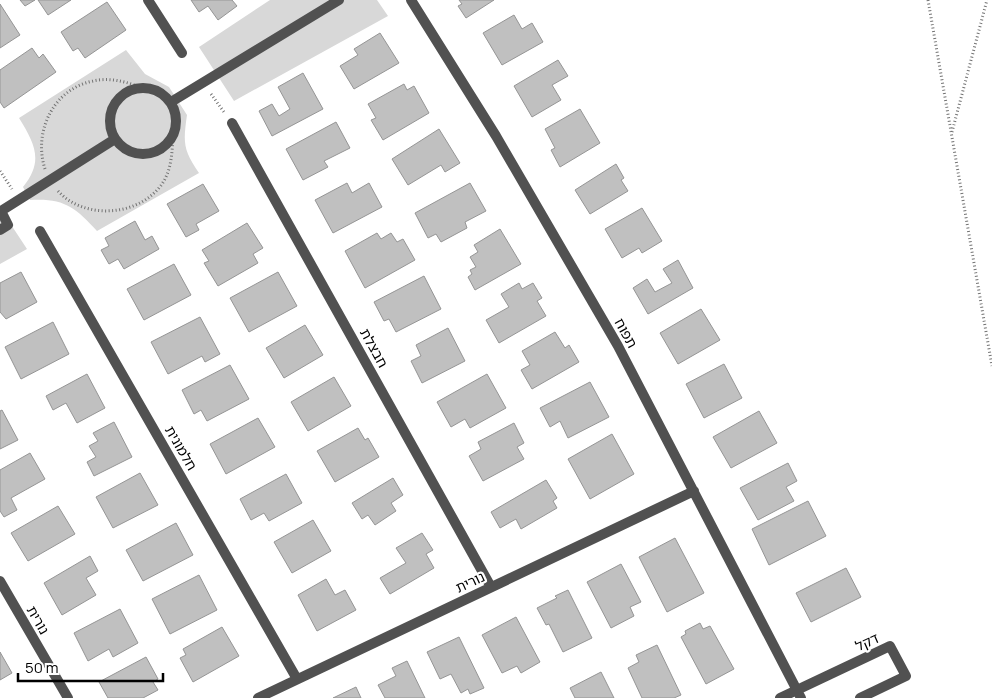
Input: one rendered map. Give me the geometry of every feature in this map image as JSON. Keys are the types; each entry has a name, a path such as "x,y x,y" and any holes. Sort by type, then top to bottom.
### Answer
{"street":[{"path":"148,0 182,53"},
{"path":"171,102 339,0"},
{"name":"תפוח","path":"411,0 558,240 618,346 799,694"},
{"path":"136,88 150,88 162,93 171,102 176,114 176,128 171,140 162,148 150,154 136,154 124,148 115,140 110,128 110,114 115,102 124,93 136,88"},
{"name":"חבצלת","path":"232,123 492,587"},
{"path":"0,230 8,225 1,211 115,140"},
{"name":"חלמונית","path":"40,231 297,679"},
{"name":"נורית","path":"258,698 694,491"},
{"name":"נורית","path":"0,581 68,698"},
{"name":"דקל","path":"780,698 799,694 890,646 906,676 860,698"}],"path":[{"path":"928,0 992,366"},
{"path":"952,135 987,0"}],"shaded area":[{"path":"270,0 377,0 388,16 234,101 199,47"},
{"path":"126,50 145,74 169,87 187,115 185,140 187,152 199,173 97,231 82,216 68,206 52,201 30,200 23,187 30,178 35,161 35,152 33,144 19,118"},
{"path":"0,208 27,249 0,264"}],"building":[{"path":"20,0 35,0 25,6"},
{"path":"38,0 71,0 48,15"},
{"path":"191,0 232,0 237,6 218,20 208,6 199,12"},
{"path":"459,0 494,0 466,18 458,6 462,4"},
{"path":"107,2 126,30 85,58 78,48 73,51 61,32"},
{"path":"0,4 20,35 0,48"},
{"path":"514,15 522,29 532,23 543,42 502,65 483,33"},
{"path":"380,33 399,63 354,89 340,66 358,55 354,49"},
{"path":"32,48 39,58 43,54 56,72 4,108 0,102 0,70"},
{"path":"558,60 568,76 552,85 561,100 532,117 514,86"},
{"path":"303,73 323,109 272,136 259,111 272,104 279,116 290,109 278,87"},
{"path":"404,84 407,90 414,86 429,113 383,140 371,120 376,118 368,104"},
{"path":"580,109 600,143 560,167 551,150 555,148 545,129"},
{"path":"336,122 350,148 324,161 328,167 303,180 286,149"},
{"path":"439,129 460,163 445,172 441,165 408,185 392,159"},
{"path":"616,164 624,178 621,180 628,191 590,214 575,190"},
{"path":"347,183 352,193 369,183 382,207 333,233 315,200"},
{"path":"470,183 486,211 465,222 467,228 441,242 436,234 428,238 415,213"},
{"path":"203,184 219,211 196,224 199,230 186,237 167,204"},
{"path":"642,208 662,241 642,253 639,248 622,258 605,229"},
{"path":"135,221 145,240 152,236 159,249 124,269 118,259 109,264 101,250 109,246 105,238"},
{"path":"247,223 263,248 253,254 258,263 218,286 204,263 209,261 202,250"},
{"path":"500,229 521,264 475,290 468,277 472,274 470,270 476,267 470,257 478,252 474,245"},
{"path":"377,233 381,239 391,233 397,242 403,239 415,260 365,288 345,251"},
{"path":"678,260 693,288 648,314 633,288 647,279 655,292 672,283 663,269"},
{"path":"174,264 191,295 144,320 127,289"},
{"path":"21,272 37,302 6,319 0,312 0,283"},
{"path":"278,272 297,306 249,332 230,298"},
{"path":"424,276 441,309 396,332 389,319 384,321 374,302"},
{"path":"519,283 522,289 533,283 542,298 537,301 546,316 499,343 486,320 509,307 501,294"},
{"path":"701,309 720,340 678,364 660,333"},
{"path":"200,317 220,354 205,362 202,356 168,374 151,342"},
{"path":"53,322 69,354 21,379 5,347"},
{"path":"305,325 323,355 284,378 266,348"},
{"path":"448,328 465,361 422,383 411,361 421,356 416,345"},
{"path":"555,332 565,348 569,345 579,362 532,389 521,370 530,365 522,351"},
{"path":"724,364 742,398 704,418 686,384"},
{"path":"230,365 249,399 207,421 201,410 194,414 182,390"},
{"path":"87,374 105,408 77,423 66,403 53,410 46,396"},
{"path":"487,374 506,408 470,428 465,419 451,427 437,402"},
{"path":"334,377 351,406 308,431 291,402"},
{"path":"590,382 609,417 568,438 560,421 550,427 540,408"},
{"path":"2,410 18,440 0,449 0,411"},
{"path":"759,411 777,443 731,468 713,437"},
{"path":"258,418 275,447 226,474 210,444"},
{"path":"114,422 132,457 94,476 87,462 96,457 89,446 98,441 93,433"},
{"path":"514,423 524,443 517,447 524,459 483,481 469,456 481,449 478,442"},
{"path":"358,428 365,440 368,438 379,457 335,482 317,451"},
{"path":"612,434 634,474 590,499 568,459"},
{"path":"30,453 45,479 11,498 17,510 4,517 0,511 0,470"},
{"path":"788,463 797,481 786,487 794,501 758,520 740,488"},
{"path":"140,473 158,505 113,528 96,497"},
{"path":"286,474 302,503 269,521 264,513 251,520 240,499"},
{"path":"393,478 403,495 391,503 396,511 375,525 368,515 362,519 352,503"},
{"path":"546,480 557,498 553,501 557,508 521,529 516,519 500,528 491,512"},
{"path":"808,501 826,536 769,565 752,529"},
{"path":"58,506 75,534 28,561 11,533"},
{"path":"313,520 331,551 292,573 274,542"},
{"path":"176,523 193,555 143,581 126,550"},
{"path":"422,533 433,550 426,554 434,568 390,594 380,578 406,563 396,548"},
{"path":"675,538 704,593 667,612 639,557"},
{"path":"90,556 98,571 86,578 96,595 62,615 44,583"},
{"path":"621,564 641,602 630,607 634,616 611,628 587,582"},
{"path":"846,568 861,597 811,622 796,593"},
{"path":"199,575 217,610 170,634 152,599"},
{"path":"326,579 335,595 345,590 356,610 317,631 298,595"},
{"path":"568,590 592,638 563,652 549,624 546,625 537,608"},
{"path":"120,609 138,643 113,657 109,649 88,661 74,633"},
{"path":"516,617 540,662 521,673 517,666 502,673 482,635"},
{"path":"700,623 703,629 710,626 734,669 706,684 681,637 686,634 685,631"},
{"path":"222,627 239,656 193,682 180,658 186,655 183,649"},
{"path":"459,637 484,688 470,694 468,689 461,693 451,674 440,679 427,652"},
{"path":"657,645 681,695 674,698 642,698 628,668 639,662 636,655"},
{"path":"0,652 12,673 0,680"},
{"path":"146,657 158,679 153,682 158,690 143,698 108,698 99,682"},
{"path":"407,661 425,698 385,698 378,685 396,676 392,668"},
{"path":"601,672 614,698 575,698 570,688"},
{"path":"356,687 361,698 333,698"}]}
